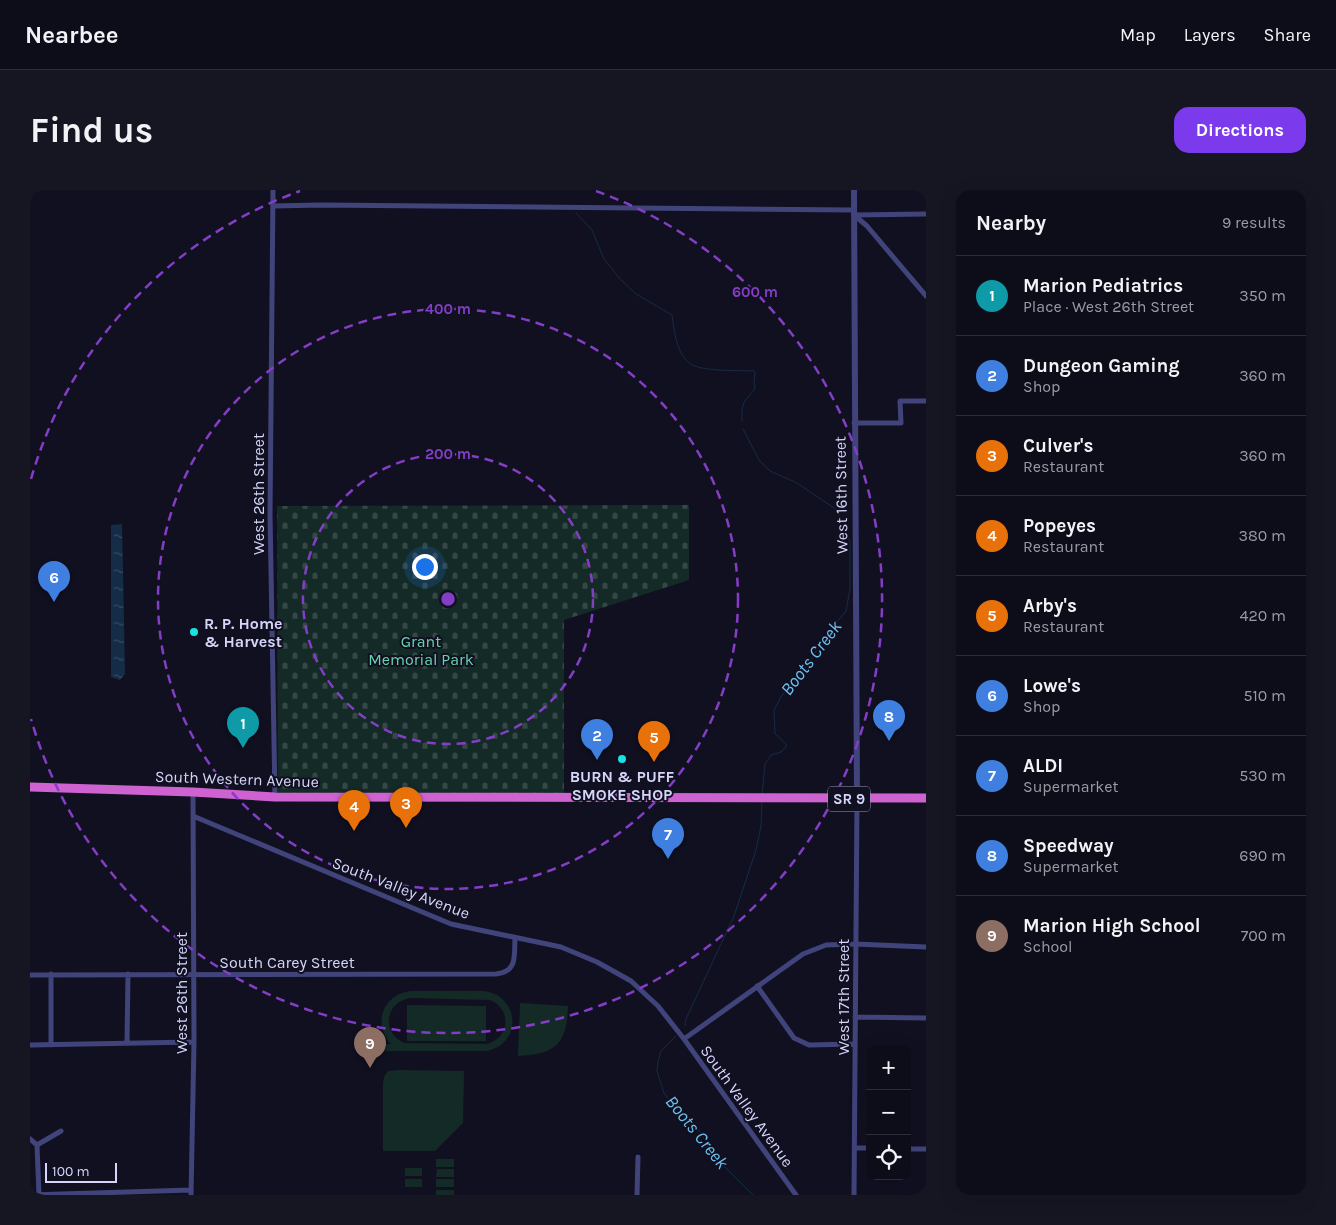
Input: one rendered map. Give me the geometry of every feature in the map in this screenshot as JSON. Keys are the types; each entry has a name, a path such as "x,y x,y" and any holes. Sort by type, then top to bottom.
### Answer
{"highway":[{"name":"South Western Avenue","path":"30,787 194,792 275,798 925,799"}],"street":[{"name":"West 26th Street","path":"273,190 270,514 275,798"},
{"name":"West 16th Street","path":"854,190 856,799"},
{"path":"273,206 321,205 926,214"},
{"path":"854,213 926,296"},
{"path":"854,423 901,423 900,401 926,401"},
{"name":"West 26th Street","path":"191,1193 194,1042 194,792"},
{"name":"West 17th Street","path":"854,1195 856,799"},
{"name":"South Valley Avenue","path":"193,816 451,924 561,947 596,962 631,981 658,1006 684,1039 796,1195"},
{"name":"South Carey Street","path":"30,975 496,974 506,973 511,968 514,959 515,938"},
{"path":"684,1039 803,954 826,945 855,944 926,947"},
{"path":"51,974 51,1045"},
{"path":"127,1042 128,974"},
{"path":"757,986 794,1038 809,1045 855,1044"},
{"path":"855,1018 926,1018"},
{"path":"30,1045 194,1042"},
{"path":"37,1145 61,1131"},
{"path":"30,1139 37,1145 39,1195"},
{"path":"854,1148 866,1148"},
{"path":"911,1149 926,1149"},
{"path":"637,1195 638,1157"},
{"path":"30,1195 191,1193"}],"green space":[{"name":"Grant Memorial Park","path":"689,505 689,580 564,620 564,793 278,793 277,506"},
{"path":"411,991 483,991 495,994 504,1001 510,1010 511,1030 507,1039 499,1046 487,1051 381,1051 381,1044 391,1044 382,1028 383,1011 393,998 401,993","holes":["411,998 490,1000 502,1010 505,1016 505,1023 504,1030 500,1036 495,1041 487,1044 404,1043 397,1038 389,1025 391,1011 402,1000"]},
{"path":"520,1003 568,1006 565,1030 557,1045 542,1053 518,1056"},
{"path":"407,1005 486,1006 486,1041 407,1041"},
{"path":"388,1071 464,1071 463,1123 435,1151 383,1151 384,1077"},
{"path":"436,1159 454,1159 454,1167 436,1167"},
{"path":"405,1168 422,1168 422,1176 405,1176"},
{"path":"437,1169 454,1169 454,1177 436,1177"},
{"path":"405,1179 422,1179 422,1187 405,1187"},
{"path":"436,1179 454,1179 454,1187 436,1187"},
{"path":"436,1190 454,1190 454,1195 436,1195"}],"water":[{"path":"122,524 125,674 120,680 111,677 111,525"}],"waterway":[{"name":"Boots Creek","path":"576,213 592,230 604,259 620,279 636,294 672,315 678,346 688,362 708,369 753,370 755,373 755,387 744,402 742,421"},
{"name":"Boots Creek","path":"743,429 759,460 770,471 797,483 837,510 850,542 850,589 846,611 830,630 796,682 782,695 774,710 775,734 786,744 786,747 781,752 771,755 765,764 762,795"},
{"name":"Boots Creek","path":"685,1026 686,1019 734,916 756,850 761,826 762,801"},
{"name":"Boots Creek","path":"676,1036 661,1051 658,1062 657,1071 664,1093 674,1106 697,1128 718,1160 753,1195"}],"place":[{"name":"Lowe's","path":"54,602"},
{"name":"R. P. Home & Harvest","path":"194,632"},
{"name":"Speedway","path":"889,741"},
{"name":"Marion Pediatrics","path":"243,748"},
{"name":"BURN & PUFF SMOKE SHOP","path":"622,759"},
{"name":"Dungeon Gaming","path":"597,760"},
{"name":"Arby's","path":"654,762"},
{"name":"Culver's","path":"406,828"},
{"name":"Popeyes","path":"354,831"},
{"name":"ALDI","path":"668,859"},
{"name":"Marion High School","path":"370,1068"}]}
